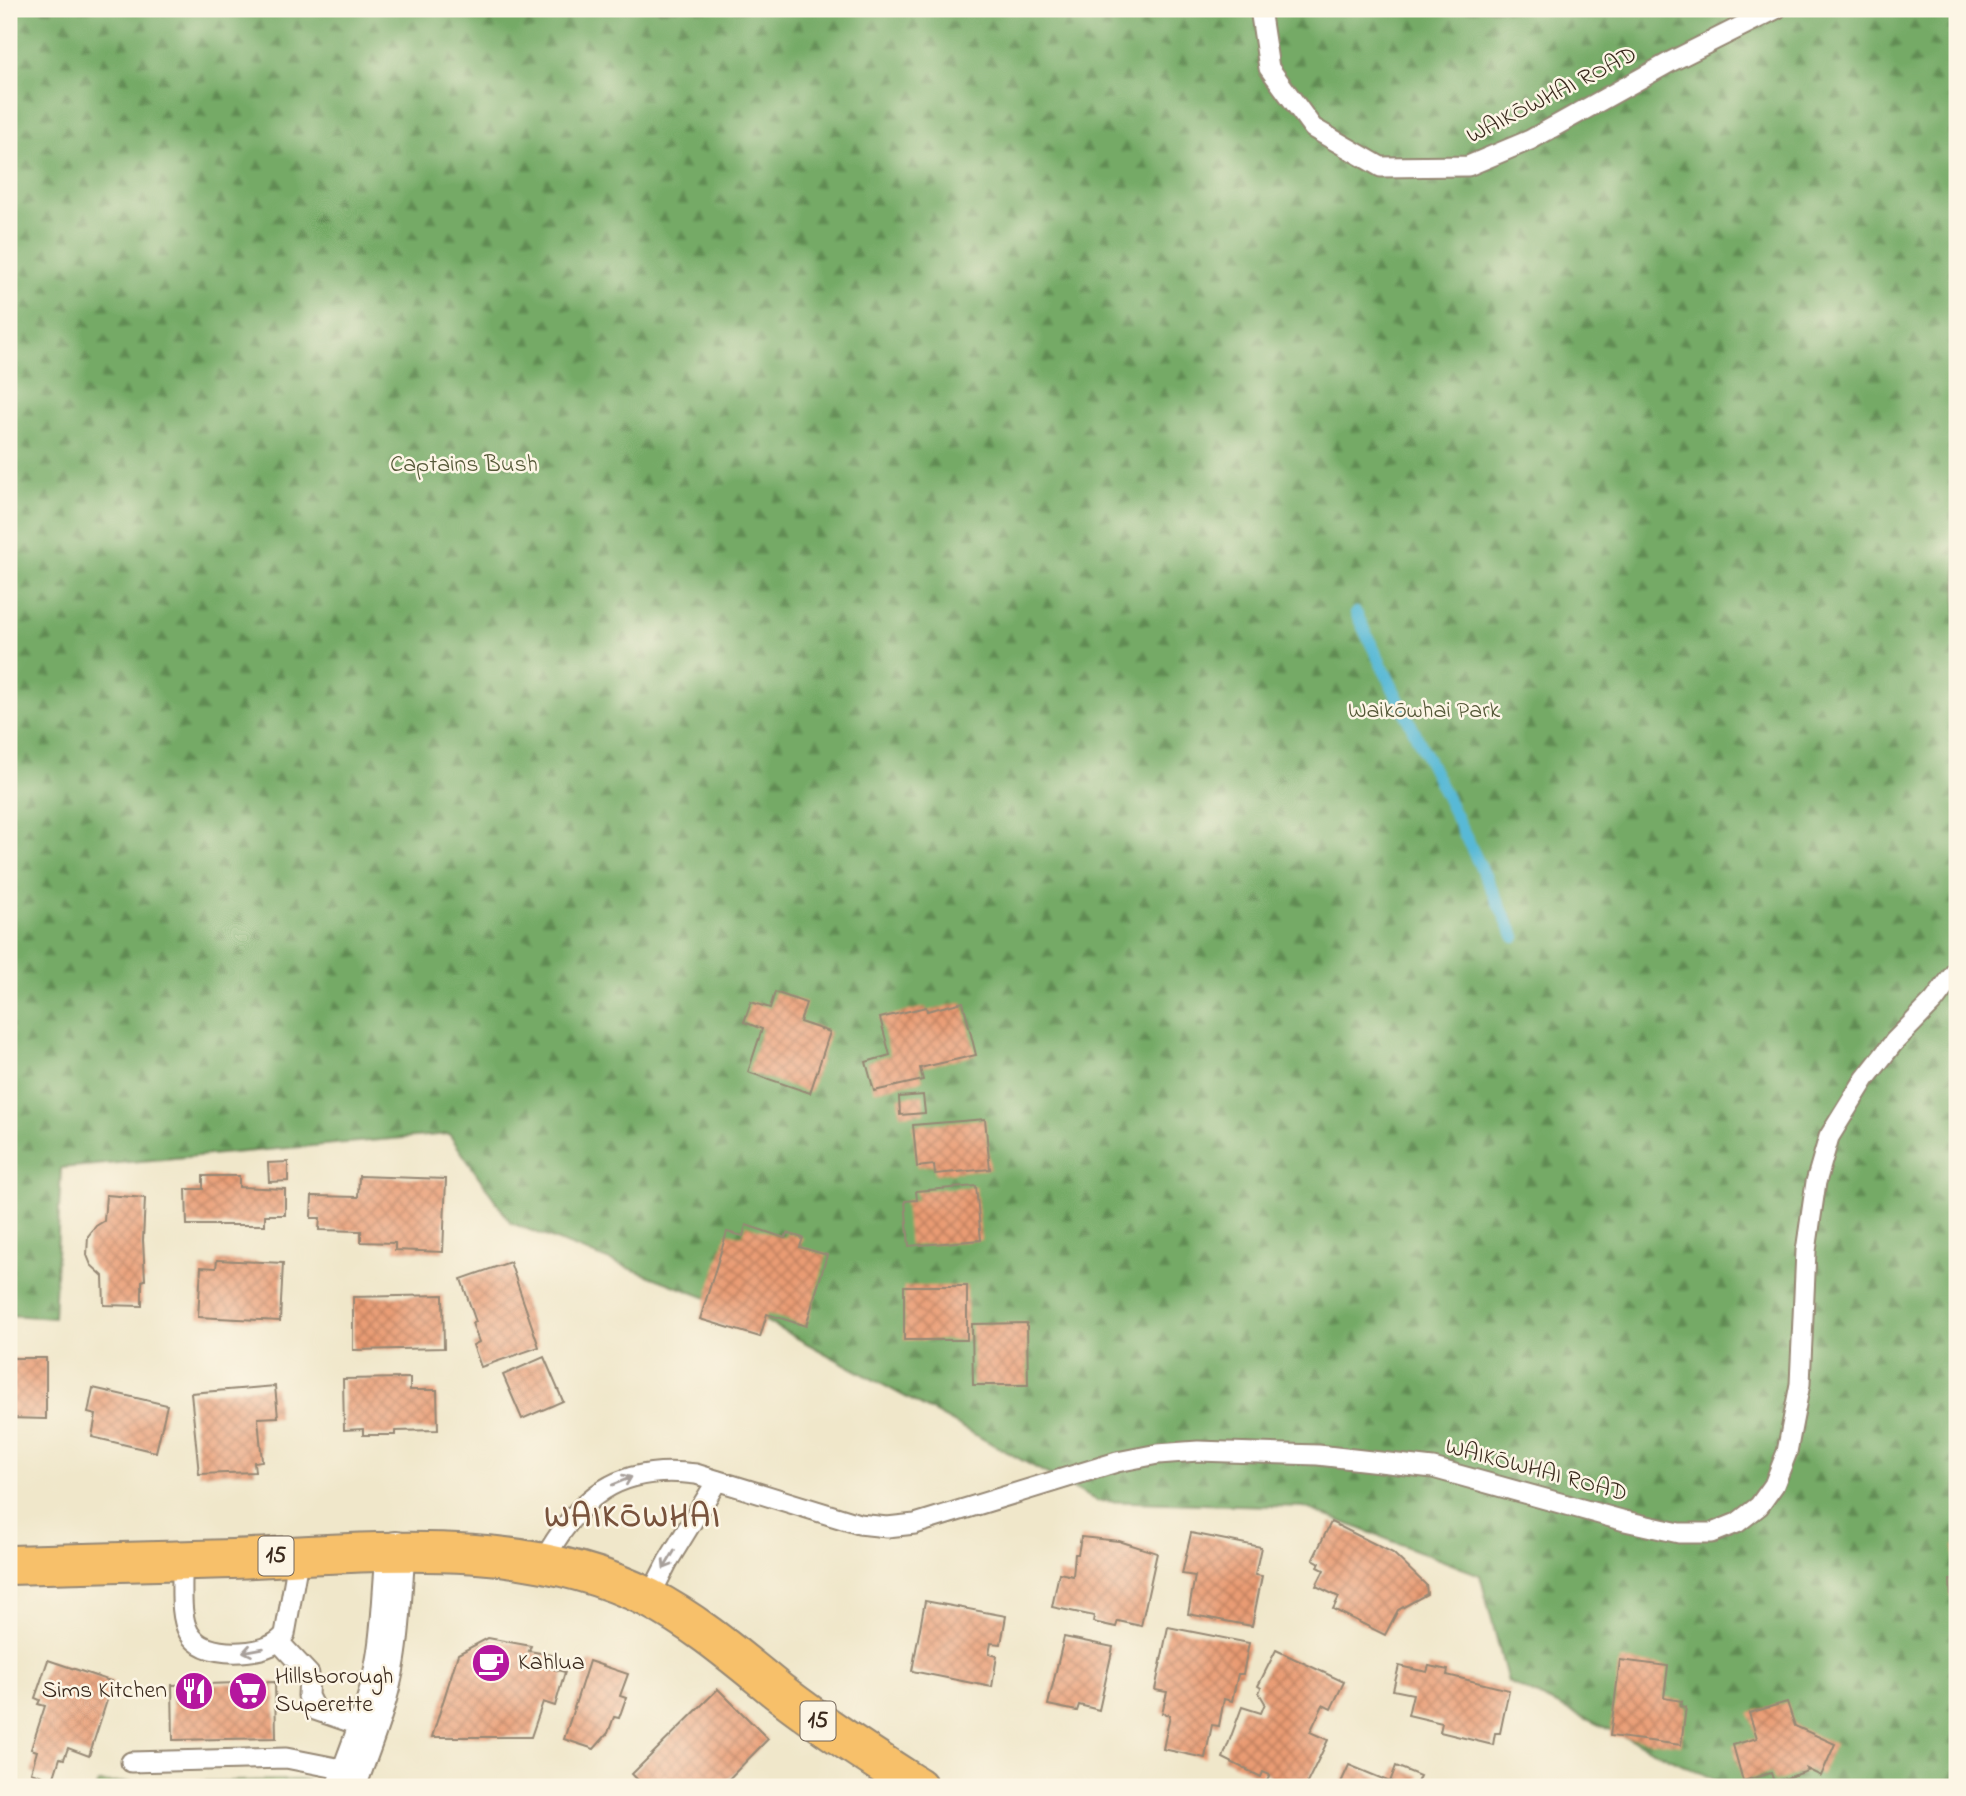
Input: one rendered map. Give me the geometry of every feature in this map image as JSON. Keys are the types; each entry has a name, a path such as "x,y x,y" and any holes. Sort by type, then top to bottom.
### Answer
{"main road":[{"name":"15","path":"9,1565 396,1551 542,1563 598,1576 649,1598 688,1620 847,1742 918,1787"}],"street":[{"path":"349,1779 368,1728 386,1659 396,1551"}],"lane":[{"name":"WAIKŌWHAI ROAD","path":"1260,9 1269,68 1312,128 1381,167 1394,167 1468,166 1531,140 1672,61 1776,9"},
{"name":"WAIKŌWHAI ROAD","path":"542,1563 560,1531 580,1507 601,1491 622,1480 670,1471 696,1474 859,1524 887,1527 915,1524 1117,1462 1158,1454 1198,1451 1318,1455 1433,1468 1625,1521 1679,1533 1713,1533 1737,1523 1759,1506 1774,1485 1787,1452 1800,1384 1808,1237 1816,1182 1829,1137 1865,1080 1895,1042 1934,1002 1957,971"},
{"path":"649,1598 668,1561 717,1481"},
{"path":"182,1560 183,1619 190,1634 198,1645 219,1652 243,1652 279,1642 285,1634 299,1556"},
{"path":"279,1642 309,1674 308,1696 315,1710 368,1728"},
{"path":"131,1762 286,1758 349,1779"}],"green space":[{"path":"9,9 1957,9 1957,1787 1731,1787 1508,1682 1480,1575 1304,1507 1097,1501 762,1319 511,1223 449,1134 61,1168 54,1318 9,1315"},
{"path":"307,1780 305,1787 97,1787 99,1783"},
{"path":"125,1783 238,1787 117,1787"}],"building":[{"path":"775,992 806,1003 800,1022 830,1032 810,1093 748,1072 762,1029 744,1022 751,1002 770,1008"},
{"path":"963,1002 976,1055 920,1068 923,1080 874,1091 866,1062 890,1055 880,1018"},
{"path":"923,1095 925,1113 900,1115 899,1097"},
{"path":"985,1119 990,1169 935,1174 934,1165 917,1167 913,1125"},
{"path":"288,1162 288,1181 269,1182 268,1163"},
{"path":"203,1176 239,1176 239,1187 285,1189 285,1215 265,1215 265,1225 187,1225 186,1189 203,1189"},
{"path":"359,1176 446,1179 443,1252 395,1250 395,1243 361,1242 361,1231 319,1230 320,1218 311,1218 312,1196 358,1197"},
{"path":"976,1186 981,1240 909,1246 905,1201 917,1200 916,1191"},
{"path":"106,1195 145,1198 145,1280 142,1281 142,1306 104,1305 103,1276 91,1265 87,1255 88,1236 104,1221"},
{"path":"746,1225 785,1238 787,1233 803,1238 800,1247 827,1255 806,1326 767,1314 760,1337 700,1319 727,1232 743,1236"},
{"path":"217,1260 283,1263 280,1321 198,1317 201,1267 216,1268"},
{"path":"510,1262 539,1347 481,1367 473,1345 479,1342 472,1323 476,1322 461,1279"},
{"path":"904,1286 967,1286 967,1340 904,1340"},
{"path":"443,1295 444,1348 353,1350 353,1297"},
{"path":"1027,1323 1028,1385 973,1385 972,1324"},
{"path":"544,1357 563,1401 522,1419 503,1375"},
{"path":"9,1358 46,1358 46,1419 9,1418"},
{"path":"410,1378 410,1390 437,1390 438,1430 395,1431 395,1435 363,1435 363,1429 344,1430 343,1379"},
{"path":"275,1386 278,1417 258,1418 262,1461 254,1462 255,1472 199,1474 191,1393"},
{"path":"93,1388 167,1405 156,1452 92,1437 96,1415 88,1413"},
{"path":"1331,1522 1393,1553 1426,1585 1427,1594 1398,1610 1385,1635 1333,1609 1339,1597 1316,1586 1324,1570 1318,1567 1320,1563 1313,1559"},
{"path":"1191,1533 1261,1547 1255,1575 1262,1576 1252,1626 1188,1614 1195,1576 1182,1574"},
{"path":"1081,1537 1119,1541 1157,1553 1141,1626 1118,1621 1116,1627 1093,1622 1094,1616 1052,1607 1059,1573 1073,1576 1075,1554 1078,1554"},
{"path":"1954,1545 1957,1545 1957,1579 1955,1579"},
{"path":"1957,1579 1957,1597 1951,1597 1950,1580"},
{"path":"925,1601 1006,1616 1001,1644 991,1643 989,1654 997,1656 992,1687 912,1671"},
{"path":"1168,1627 1249,1643 1243,1674 1238,1674 1232,1701 1224,1699 1219,1726 1212,1725 1205,1758 1163,1749 1170,1715 1162,1713 1167,1692 1155,1690"},
{"path":"1064,1637 1113,1647 1099,1710 1079,1705 1077,1711 1048,1705"},
{"path":"488,1638 531,1646 529,1651 552,1655 549,1668 565,1672 555,1706 543,1702 531,1737 432,1737 458,1654"},
{"path":"1276,1650 1344,1682 1331,1709 1323,1705 1310,1732 1328,1740 1305,1787 1270,1787 1265,1785 1270,1775 1263,1772 1261,1777 1223,1758 1242,1707 1261,1713 1265,1703 1258,1686"},
{"path":"48,1660 113,1682 89,1756 68,1748 64,1759 60,1758 53,1780 31,1772 37,1751 31,1749 45,1706 38,1704 40,1700 35,1698"},
{"path":"1620,1660 1668,1666 1664,1698 1682,1701 1681,1706 1686,1707 1681,1745 1610,1736"},
{"path":"589,1661 628,1674 620,1696 626,1698 619,1718 614,1717 608,1733 594,1749 564,1739"},
{"path":"1399,1666 1427,1672 1429,1666 1448,1670 1447,1675 1509,1690 1500,1733 1495,1733 1493,1745 1440,1732 1442,1723 1408,1715 1413,1694 1393,1690"},
{"path":"275,1682 276,1738 173,1740 172,1685"},
{"path":"718,1689 768,1739 721,1787 645,1787 632,1774"},
{"path":"1787,1702 1795,1726 1835,1744 1821,1776 1807,1769 1808,1771 1774,1782 1771,1773 1743,1781 1733,1745 1757,1738 1749,1713"},
{"path":"1349,1765 1390,1782 1396,1766 1420,1776 1415,1787 1339,1787"}],"waterway":[{"path":"1356,613 1515,937"}],"place":[{"name":"Kahlua","path":"491,1663"},
{"name":"Sims Kitchen","path":"194,1691"},
{"name":"Hillsborough Superette","path":"248,1691"}],"district":[{"name":"WAIKŌWHAI","path":"633,1518"}],"park label":[{"name":"Captains Bush","path":"464,465"},
{"name":"Waikōwhai Park","path":"1424,711"}]}
